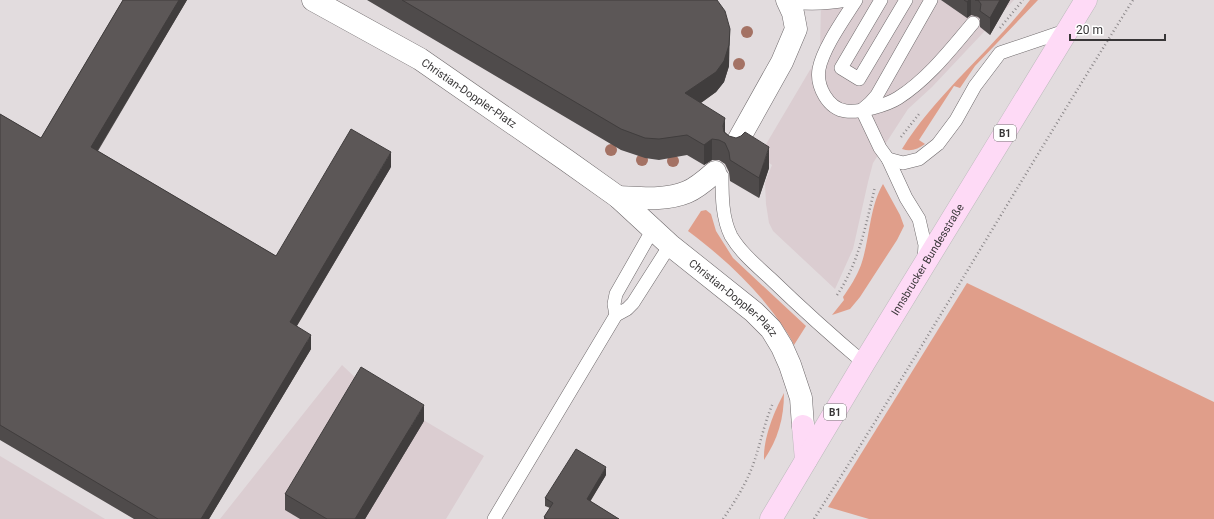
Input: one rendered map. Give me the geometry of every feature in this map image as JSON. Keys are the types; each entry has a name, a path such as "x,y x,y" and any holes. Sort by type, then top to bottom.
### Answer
{"main road":[{"name":"Innsbrucker Bundesstraße","path":"771,519 1086,0"},
{"path":"803,426 806,460"}],"street":[{"name":"Christian-Doppler-Platz","path":"313,0 420,59 618,198 670,245 754,312 771,329 782,347 801,398 803,426"},
{"path":"735,146 782,62 796,29 793,14 787,1"},
{"path":"618,198 656,199 672,196 688,191 719,174"}],"lane":[{"path":"787,1 809,4 847,0"},
{"path":"856,0 823,55 819,71 823,93 837,108 846,111 862,110 897,99 928,74 973,23"},
{"path":"881,0 841,68 860,79 906,0"},
{"path":"862,110 870,104 877,95 931,0"},
{"path":"888,159 903,163 919,159 938,144 956,120 975,86 1000,53 1068,30"},
{"path":"862,110 880,148 888,159 906,198 919,219 925,245 924,266"},
{"path":"719,174 725,219 731,236 740,248 753,263 786,294 864,364"},
{"path":"616,315 614,304 616,294 653,229"},
{"path":"494,519 616,315 627,309 633,303 670,245"}],"path":[{"path":"814,519 1133,0"}],"shaded area":[{"path":"820,0 1014,0 932,87 908,109 873,163 853,249 835,289 773,231 769,223 765,183 772,165 759,156 820,53"},
{"path":"1030,0 1038,0 975,66 960,88 954,86 919,140 925,144 914,150 902,149 931,109"},
{"path":"883,184 900,215 904,226 897,240 860,297 850,309 832,315 844,300 843,297 861,265 872,213 878,193"},
{"path":"706,210 711,214 716,231 733,258 806,326 794,345 765,302 745,280 723,259 688,231 701,211"},
{"path":"967,283 1214,402 1214,519 869,519 828,507"},
{"path":"342,365 361,383 484,456 446,519 220,519"},
{"path":"784,393 783,411 779,428 773,444 764,460 767,434"},
{"path":"0,456 105,519 0,519"}],"building":[{"path":"123,0 179,0 91,147 276,256 351,129 391,152 290,322 311,335 201,519 158,519 0,425 0,114 41,138"},
{"path":"402,0 717,0 725,11 730,29 729,45 724,61 716,72 685,93 725,118 723,126 724,132 729,136 736,138 745,132 769,147 759,178 730,160 729,152 725,143 719,140 712,139 704,145 687,135 659,139 645,138 621,129"},
{"path":"978,0 1000,0 990,18 980,11 981,4"},
{"path":"361,367 424,405 355,519 327,519 285,494"},
{"path":"576,449 606,467 587,499 619,519 547,519 544,517 553,503 545,498"}]}
